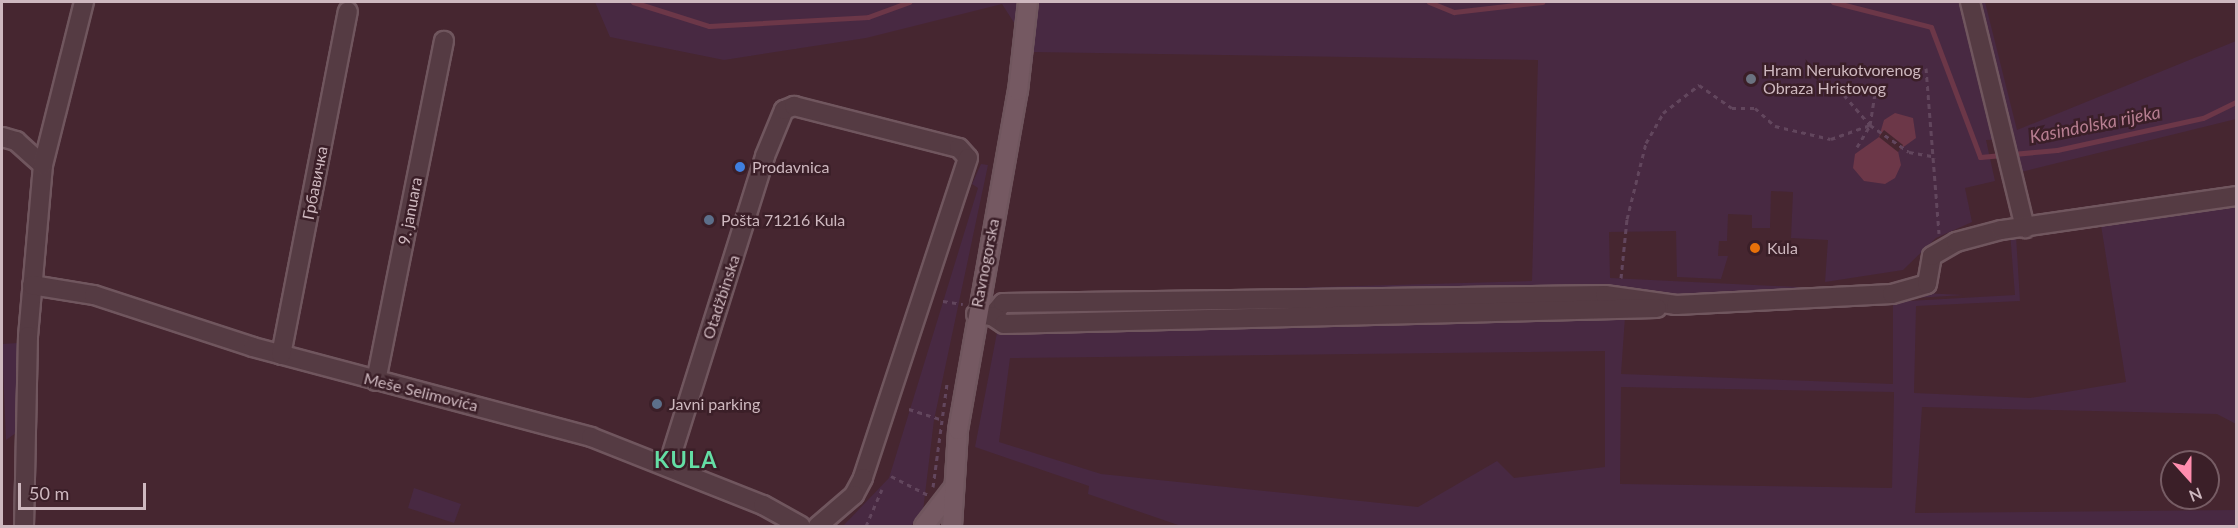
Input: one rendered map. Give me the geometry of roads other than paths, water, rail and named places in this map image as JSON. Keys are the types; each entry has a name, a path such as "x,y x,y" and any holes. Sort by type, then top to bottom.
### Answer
{"main road":[{"name":"Ravnogorska","path":"952,526 954,487 977,312 1016,102 1028,2"},
{"path":"924,526 954,487"}],"street":[{"path":"24,526 32,285 43,165 84,2"},
{"path":"1970,2 2025,228"},
{"name":"Грбавичка","path":"281,355 348,10"},
{"name":"9. januara","path":"376,381 444,41"},
{"name":"Otadžbinska","path":"668,466 765,156 784,110 794,106 897,129 959,148 968,158 864,478 854,495 818,526"},
{"path":"2,137 16,141 43,165"},
{"path":"977,312 1003,303 1605,295 1676,305 1892,294 1927,284 1932,255 1942,247 2025,228 2236,196"},
{"name":"Meše Selimovića","path":"32,285 94,295 281,355 562,428 668,466 801,526"}],"waterway":[{"name":"Kasindolska rijeka","path":"633,2 709,26 868,17 909,2"},
{"name":"Kasindolska rijeka","path":"1429,2 1454,12 1542,2"},
{"name":"Kasindolska rijeka","path":"1833,2 1931,27 1980,157 2057,150 2203,118 2236,102"}],"place":[{"name":"Hram Nerukotvorenog Obraza Hristovog","path":"1751,79"},
{"name":"Prodavnica","path":"740,167"},
{"name":"Pošta 71216 Kula","path":"709,220"},
{"name":"Kula","path":"1755,248"},
{"name":"Javni parking","path":"657,404"}],"district":[{"name":"KULA","path":"686,460"}]}
